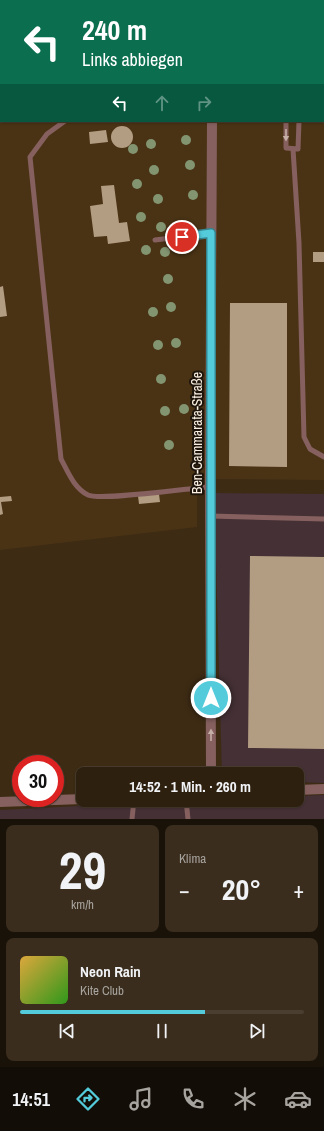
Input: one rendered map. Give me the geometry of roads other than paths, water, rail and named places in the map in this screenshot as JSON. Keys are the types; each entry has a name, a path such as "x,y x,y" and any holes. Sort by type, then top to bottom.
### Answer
{"street":[{"name":"Ben-Cammarata-Straße","path":"208,122 212,139"},
{"name":"Ben-Cammarata-Straße","path":"211,767 210,487 212,122"},
{"path":"304,790 324,789"},
{"path":"0,802 76,799"}],"lane":[{"path":"64,122 47,134 30,157 61,459 77,487 89,495 110,496 210,487"},
{"path":"286,122 286,148 293,149 298,149 299,122"},
{"path":"293,149 299,243 304,437 310,449 324,457"},
{"path":"155,240 211,233"},
{"path":"210,516 324,519"},
{"path":"132,819 133,807"},
{"path":"187,807 188,819"}]}
